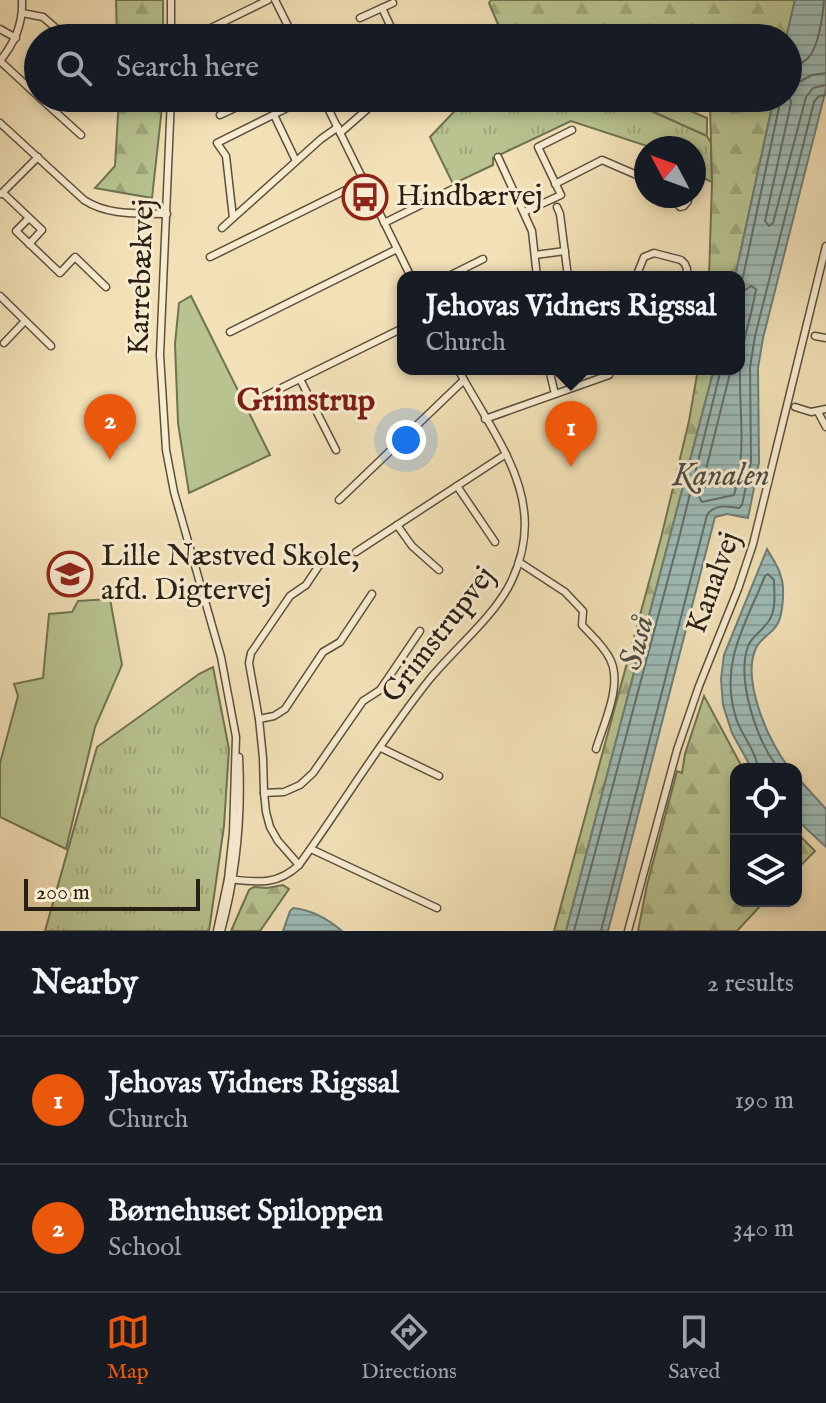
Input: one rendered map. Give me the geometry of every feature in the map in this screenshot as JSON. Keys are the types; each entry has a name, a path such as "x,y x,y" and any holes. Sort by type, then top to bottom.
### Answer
{"street":[{"path":"22,0 16,38 0,61 24,83"},
{"path":"171,0 171,24"},
{"path":"219,24 268,0"},
{"path":"275,0 287,24"},
{"path":"360,18 393,3"},
{"path":"382,8 390,24"},
{"path":"22,13 43,17 51,24"},
{"path":"0,29 16,38"},
{"path":"56,112 81,135"},
{"name":"Karrebækvej","path":"171,112 160,355 166,450 174,492 221,657 236,737 240,786 239,837 219,931"},
{"path":"220,115 226,112"},
{"path":"206,146 280,112"},
{"path":"330,112 408,271"},
{"path":"222,228 321,139 362,112"},
{"path":"274,115 296,161"},
{"path":"0,123 93,206 119,212 167,214"},
{"path":"524,212 561,195 538,147 572,130"},
{"path":"217,143 226,156 233,218"},
{"path":"29,244 42,230 1,194 38,157"},
{"path":"498,157 532,231 536,271"},
{"path":"555,184 602,160 634,174"},
{"path":"210,257 364,181"},
{"path":"384,223 459,186"},
{"path":"557,207 567,271"},
{"path":"29,218 16,231 60,273 75,257 106,287"},
{"name":"Kanalvej","path":"628,931 681,738 753,544 826,246"},
{"path":"230,332 397,249"},
{"path":"535,255 565,251"},
{"path":"638,271 644,257 654,253 681,260 687,271"},
{"path":"459,271 483,259"},
{"path":"0,296 51,346"},
{"path":"4,343 25,321"},
{"path":"263,397 397,331"},
{"path":"815,336 826,338"},
{"name":"Grimstrupvej","path":"231,879 258,882 280,879 299,865 427,683 497,604 511,582 524,542 520,490 506,454 461,375"},
{"path":"550,375 555,394"},
{"path":"485,419 609,375"},
{"path":"300,379 336,450"},
{"path":"339,500 464,380"},
{"path":"795,407 818,412 826,409"},
{"path":"818,412 826,427"},
{"path":"356,552 506,454"},
{"path":"457,486 495,542"},
{"path":"397,525 412,546 439,570"},
{"path":"299,865 270,827 264,793 259,719 249,663 251,653 290,596 306,585 322,561"},
{"path":"519,562 565,592 583,611 582,625 609,655 615,669 615,686 596,749"},
{"path":"259,719 274,716 285,709 323,652 340,642 372,594"},
{"path":"264,793 284,792 300,785 313,773 363,701 380,690 420,631"},
{"name":"Karrebækvej","path":"231,879 236,737"},
{"name":"Grimstrupvej","path":"381,748 439,776"},
{"path":"311,849 437,908"}],"green space":[{"path":"116,0 163,0 163,24 117,24"},
{"path":"491,0 795,0 789,24 498,24 489,3"},
{"path":"118,112 161,112 152,198 95,188 115,166"},
{"path":"454,112 654,112 707,136 711,143 712,182 706,179 706,136 634,136 634,142 571,121 493,158 493,165 453,184 430,137"},
{"path":"654,112 693,112 707,118 707,136"},
{"path":"710,112 771,112 736,271 709,271"},
{"path":"191,296 270,455 189,493 178,423 175,344 179,303"},
{"path":"697,375 712,375 566,931 554,931 661,538"},
{"path":"110,599 122,665 95,727 66,849 0,817 0,763 18,696 14,684 43,678 49,614 72,612 78,601"},
{"path":"213,667 229,749 224,826 209,931 45,931 97,747"},
{"path":"704,696 740,763 730,763 730,907 759,907 737,931 638,931 677,771 682,773"},
{"path":"802,838 815,851 802,864"},
{"path":"283,885 289,889 260,931 231,931 249,890"}],"water":[{"name":"Kanalen","path":"795,0 826,0 826,89 763,338 758,368 759,463 748,518 727,514 715,517 608,931 566,931 712,375 745,375 745,271 736,271 771,112 802,112 802,24 789,24"},
{"name":"Suså","path":"767,549 779,570 782,608 777,625 756,648 752,677 766,728 786,763 749,763 732,733 723,705 721,679 724,655"},
{"path":"802,783 826,809 826,847 802,825"},
{"path":"293,908 319,916 342,931 283,931"}],"place":[{"name":"Hindbærvej","path":"365,197"},
{"name":"Børnehuset Spiloppen","path":"110,460"},
{"name":"Jehovas Vidners Rigssal","path":"571,467"},
{"name":"Lille Næstved Skole, afd. Digtervej","path":"70,574"}],"district":[{"name":"Grimstrup","path":"306,401"}]}
